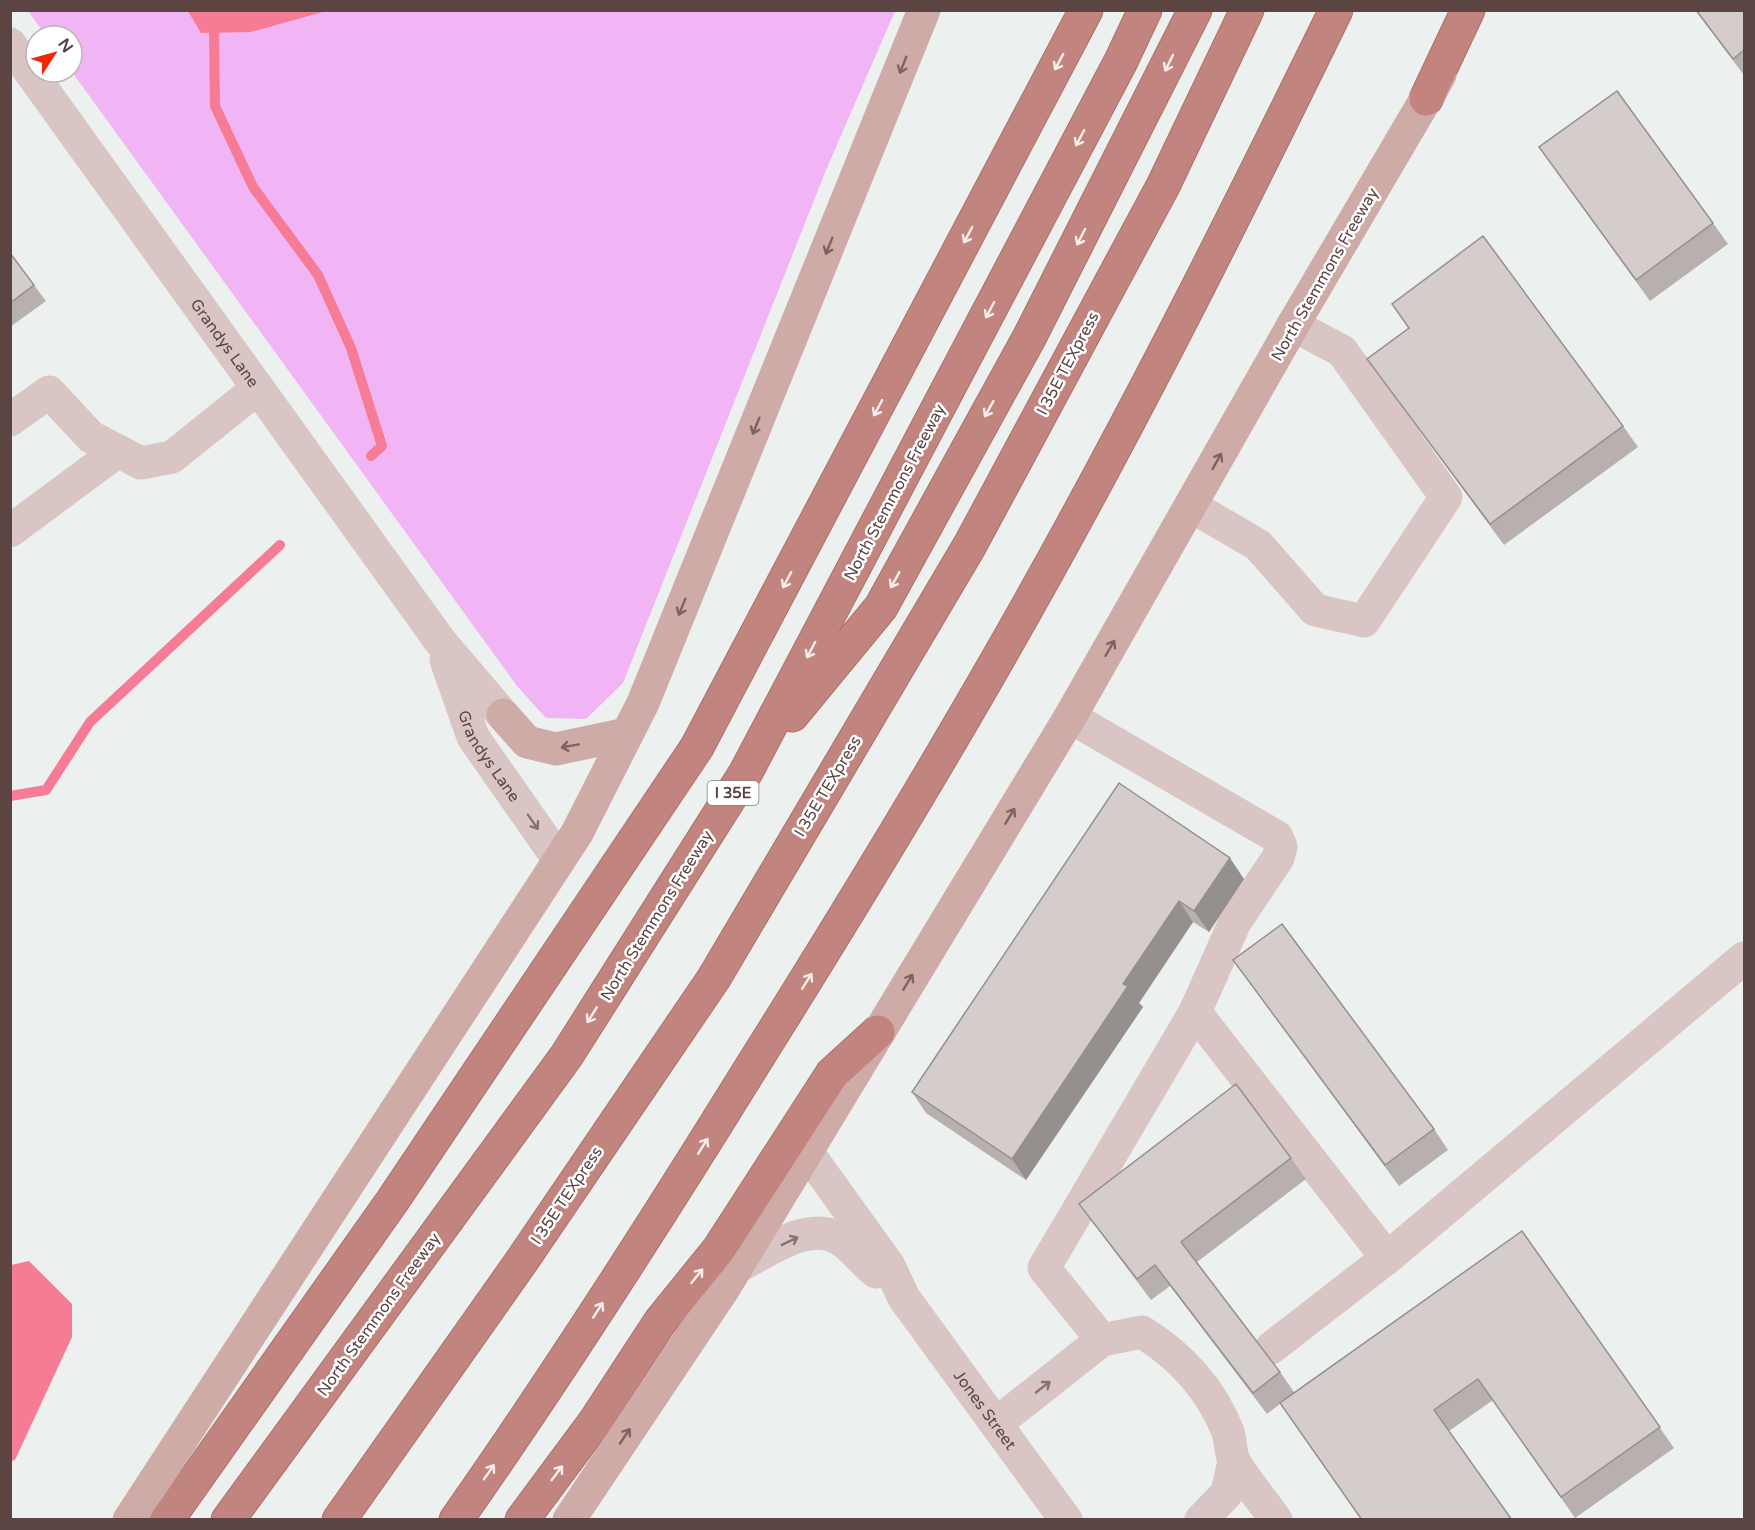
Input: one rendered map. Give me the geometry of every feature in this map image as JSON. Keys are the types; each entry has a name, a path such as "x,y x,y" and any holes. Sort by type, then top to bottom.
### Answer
{"highway":[{"path":"167,1520 393,1200 697,747 1086,10"},
{"name":"North Stemmons Freeway","path":"228,1520 567,1055 746,772 1115,72 1145,10"},
{"path":"746,772 881,607 1029,338 1195,10"},
{"name":"I 35E TEXpress","path":"339,1520 527,1252 714,978 970,545 1163,186 1247,10"},
{"path":"456,1520 568,1357 696,1158 810,976 972,703 1201,280 1336,10"},
{"path":"1426,99 1467,10"},
{"path":"522,1520 594,1423 660,1322 718,1249 832,1074 878,1032"}],"main road":[{"path":"129,1520 577,833 648,692 924,10"},
{"name":"North Stemmons Freeway","path":"569,1520 737,1267 1070,717 1293,325 1477,10"},
{"path":"503,716 527,742 556,749 627,734"}],"street":[{"name":"Grandys Lane","path":"10,44 440,641 503,716"},
{"path":"1191,506 1258,545 1315,610 1364,621 1446,497 1342,351 1293,325"},
{"path":"10,420 49,392 91,437 141,463 172,457 258,388"},
{"path":"10,531 118,451"},
{"name":"Grandys Lane","path":"440,641 473,737 559,860"},
{"path":"1070,717 1277,837 1281,848 1278,858 1235,922 1195,1012 1044,1268 1102,1341"},
{"path":"1271,1348 1388,1257 1744,958"},
{"path":"1195,1012 1388,1257"},
{"name":"Jones Street","path":"807,1152 889,1266 904,1298"},
{"name":"Jones Street","path":"737,1267 801,1235 817,1231 830,1233 844,1242 904,1298 1066,1520"},
{"path":"997,1423 1102,1341 1142,1332 1170,1349 1197,1378 1216,1406 1228,1434 1234,1461 1276,1520"},
{"path":"1201,1520 1227,1493 1234,1461"}],"shaded area":[{"path":"28,11 895,11 826,170 623,683 586,719 546,718 517,686 81,84 84,84 84,24 37,24"},
{"path":"188,11 326,11 251,32 201,33"},
{"path":"29,1261 72,1304 72,1337 15,1460 11,1461 11,1265"}],"building":[{"path":"1696,10 1744,10 1744,50 1733,59"},
{"path":"1617,91 1713,223 1636,280 1539,147"},
{"path":"1483,236 1623,426 1490,524 1367,359 1409,328 1392,304"},
{"path":"10,253 34,285 10,303"},
{"path":"1119,783 1230,858 1194,911 1179,901 1123,984 1128,986 1012,1159 912,1092"},
{"path":"1282,924 1434,1129 1385,1165 1233,960"},
{"path":"1236,1084 1291,1158 1181,1242 1280,1372 1253,1393 1155,1265 1137,1279 1079,1204"},
{"path":"1522,1231 1660,1427 1561,1497 1478,1379 1434,1410 1512,1520 1362,1520 1280,1403"}],"waterway":[{"path":"223,10 214,33 215,106 253,187 318,275 351,348 382,446 371,456"},
{"path":"10,796 46,790 90,722 280,545"}]}
